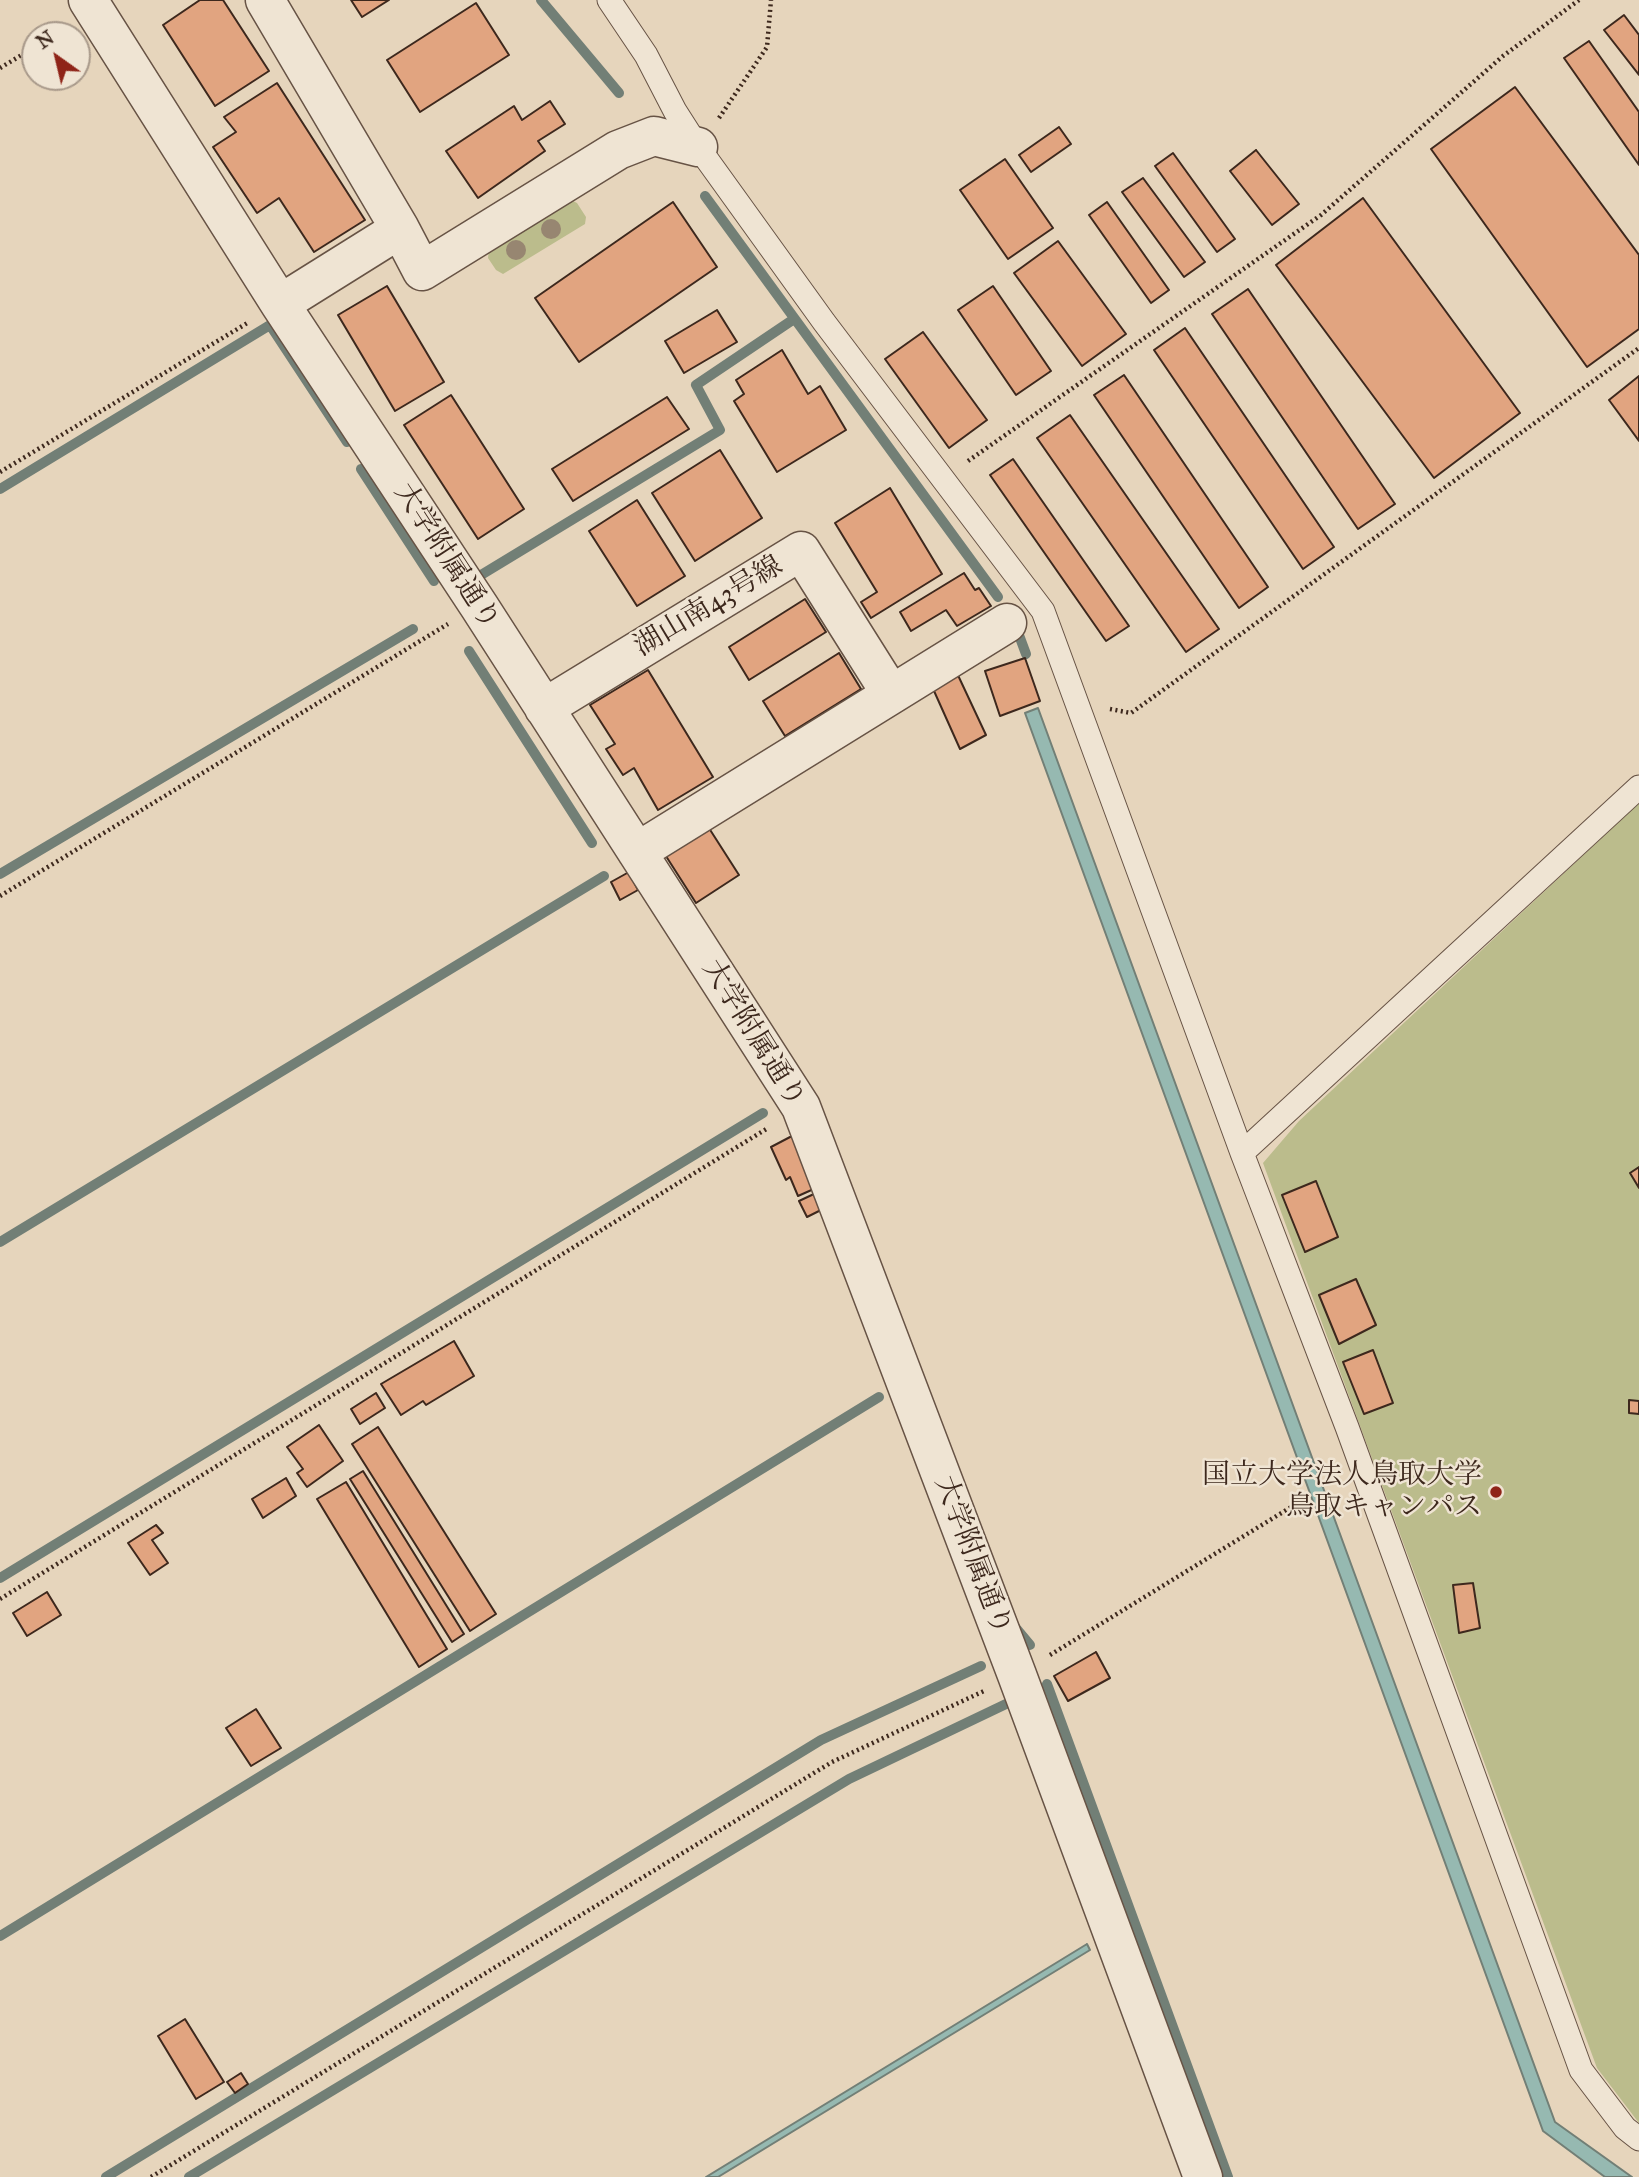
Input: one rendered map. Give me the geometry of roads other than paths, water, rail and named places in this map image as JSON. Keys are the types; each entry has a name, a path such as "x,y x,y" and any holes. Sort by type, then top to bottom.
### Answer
{"street":[{"name":"大学附属通り","path":"88,0 280,304 479,606 801,1107 1017,1675 1203,2177"},
{"path":"265,0 422,271 618,150 654,136 698,147"},
{"path":"280,304 400,229"},
{"name":"湖山南43号線","path":"544,708 801,551 891,694"},
{"path":"637,852 1007,623"}],"lane":[{"path":"609,0 646,55 675,111 698,147 824,322 1043,611 1242,1153 1347,1427 1581,2070 1625,2128 1639,2138"},
{"path":"1242,1153 1639,787"}],"water":[{"path":"1038,708 1555,2122 1632,2177 1605,2177 1543,2131 1025,713"},
{"path":"1087,1944 1090,1950 718,2177 706,2177"}],"waterway":[{"path":"541,0 619,93"},
{"path":"705,196 998,597"},
{"path":"481,575 720,430 696,385 794,319"},
{"path":"0,489 270,325 347,442"},
{"path":"361,469 434,581"},
{"path":"1016,627 1026,654"},
{"path":"0,874 413,629"},
{"path":"469,651 592,843"},
{"path":"0,1242 604,876"},
{"path":"0,1578 763,1113"},
{"path":"0,1936 879,1397"},
{"path":"1015,1627 1030,1645"},
{"path":"106,2177 821,1740 981,1666"},
{"path":"1047,1684 1228,2177"},
{"path":"189,2177 849,1779 1006,1704"}],"place":[{"name":"国立大学法人鳥取大学 鳥取キャンパス","path":"1496,1492"}]}
